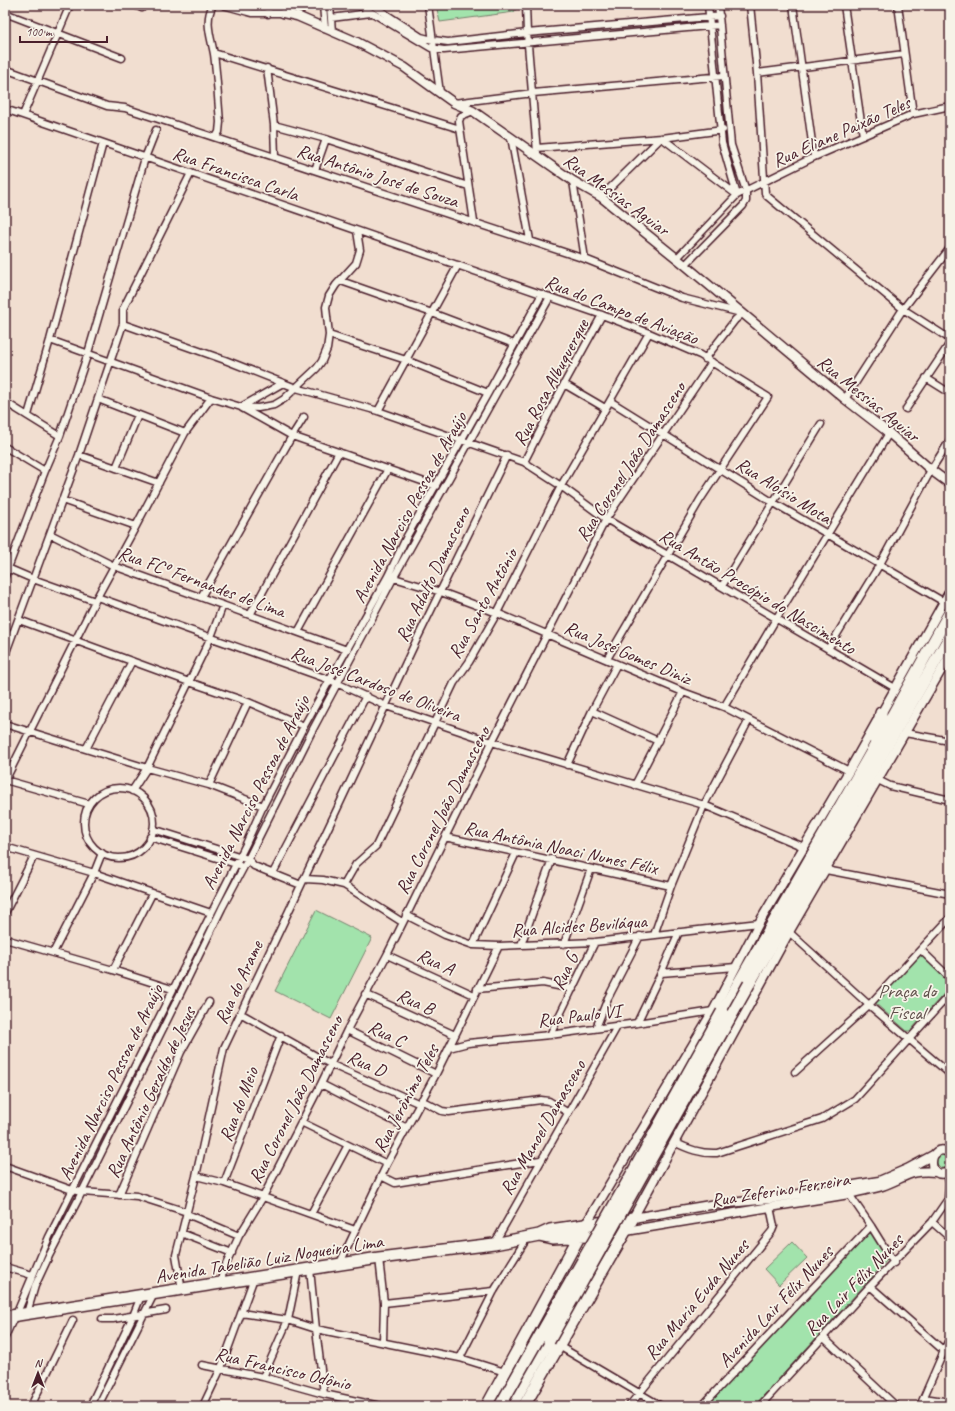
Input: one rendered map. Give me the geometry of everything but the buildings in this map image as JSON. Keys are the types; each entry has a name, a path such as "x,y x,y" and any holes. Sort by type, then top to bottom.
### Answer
{"highway":[{"path":"500,1406 628,1182 717,1012 873,750 950,612"},
{"path":"512,1406 749,984 950,636"},
{"path":"907,729 919,691"},
{"path":"873,750 880,713"},
{"path":"524,1406 633,1218"},
{"name":"Avenida Tabelião Luiz Nogueira Lima","path":"540,1236 550,1230 633,1218"},
{"path":"487,1406 586,1224"},
{"name":"Avenida Tabelião Luiz Nogueira Lima","path":"14,1315 182,1290 379,1258 494,1244 540,1236 552,1238 579,1237 626,1231"}],"main road":[{"name":"Rua Messias Aguiar","path":"283,13 297,16 357,42 404,67 454,103 473,112 537,152 574,181 601,197 677,258 845,399 889,432 950,484"},
{"path":"586,1224 717,1012 736,967 759,923 849,771 880,713 950,591"},
{"path":"633,1218 789,932 950,655"},
{"name":"Rua Zeferino Ferreira","path":"633,1218 710,1205 769,1199 879,1181 907,1169 950,1146"},
{"path":"936,1172 932,1166 932,1160 937,1153 943,1151 950,1153"},
{"name":"Rua Zeferino Ferreira","path":"626,1231 849,1194 882,1186 909,1174 920,1171 943,1174 948,1172"},
{"path":"710,1205 712,1216"}],"street":[{"path":"23,116 70,5"},
{"path":"135,5 142,8"},
{"path":"213,5 209,12 209,31 214,53 220,122 219,132 216,137"},
{"name":"Rua Messias Aguiar","path":"223,5 252,13 283,13"},
{"path":"268,5 268,14"},
{"path":"323,5 328,30"},
{"path":"328,30 331,18 330,5"},
{"path":"359,5 422,44 430,48 444,50 720,25"},
{"path":"372,5 380,8 421,37 448,42 527,33 720,16"},
{"path":"428,5 440,93"},
{"path":"526,5 537,152 729,129"},
{"path":"708,5 720,130 722,143 737,195"},
{"path":"684,264 743,206 746,201 746,191 731,145 718,5"},
{"path":"750,5 757,73 765,193 903,308 950,339"},
{"path":"793,5 814,157"},
{"path":"844,5 863,136"},
{"path":"898,5 913,114"},
{"path":"5,13 122,58"},
{"path":"331,18 371,13"},
{"path":"214,53 267,68 460,129"},
{"path":"757,73 904,54"},
{"path":"267,68 274,125 275,157"},
{"name":"Rua Antônio José de Souza","path":"5,69 107,106 125,108 530,240 585,259 682,298 741,313"},
{"path":"454,103 533,93 724,76"},
{"name":"Rua Eliane Paixão Teles","path":"677,258 737,195 814,157 913,114 950,106"},
{"name":"Rua Francisca Carla","path":"5,109 458,265"},
{"path":"473,112 461,116 459,121 474,222"},
{"path":"274,125 326,139 468,186"},
{"path":"5,576 60,436 88,353 145,158 156,130"},
{"path":"512,137 530,240"},
{"path":"662,138 737,195"},
{"path":"601,197 662,138"},
{"path":"316,170 326,139"},
{"path":"28,415 104,143"},
{"path":"5,655 79,455 123,324 123,309 191,173"},
{"path":"574,181 585,259"},
{"path":"241,407 258,408 274,405 284,399 296,388 317,368 322,361 327,349 329,335 326,307 329,296 356,263 360,250 357,231"},
{"path":"702,232 710,239"},
{"path":"845,399 903,308 950,248"},
{"path":"685,250 692,257"},
{"path":"378,411 458,265"},
{"name":"Rua do Campo de Aviação","path":"458,265 649,333 705,358 768,397 721,469"},
{"path":"341,281 514,344"},
{"name":"Avenida Narciso Pessoa de Araújo","path":"14,1315 72,1190 304,726 391,577 407,536 436,486 465,442 488,393 542,294"},
{"name":"Avenida Narciso Pessoa de Araújo","path":"14,1315 38,1278 82,1192 222,908 391,577 465,442 550,297"},
{"path":"705,358 741,313"},
{"name":"Rua Rosa Albuquerque","path":"524,462 564,384 602,315"},
{"name":"Rua Antão Procópio do Nascimento","path":"123,324 225,360 296,388 378,411 524,462 561,486 606,519 895,688"},
{"name":"Rua Santo Antônio","path":"344,885 356,864 376,846 454,683 469,662 497,613 561,486 649,333"},
{"path":"329,335 406,360 488,393"},
{"path":"50,340 211,398 241,407 292,436 436,486"},
{"path":"906,409 950,343"},
{"name":"Rua Coronel João Damasceno","path":"222,1283 222,1276 239,1236 263,1198 492,742 606,519 712,362"},
{"path":"926,378 950,393"},
{"path":"241,407 283,383"},
{"path":"564,384 605,408"},
{"path":"89,804 5,780 74,641 185,433 211,398"},
{"path":"98,399 185,433"},
{"name":"Rua Aloísio Mota","path":"610,401 827,535 944,602"},
{"path":"10,405 60,436"},
{"path":"116,468 138,415"},
{"path":"201,597 304,417"},
{"path":"722,586 821,424"},
{"path":"724,707 889,432"},
{"path":"828,649 880,564 950,440"},
{"path":"5,447 45,471"},
{"path":"250,615 339,452"},
{"path":"79,455 159,483"},
{"name":"Rua Adalto Damasceno","path":"386,706 506,455"},
{"path":"298,632 388,469"},
{"path":"607,659 700,500 721,469"},
{"path":"62,500 136,526"},
{"name":"Rua FCº Fernandes de Lima","path":"50,534 114,566 347,650"},
{"name":"Rua José Cardoso de Oliveira","path":"7,568 33,579 210,637 330,680 386,706 492,742 704,805 804,847"},
{"name":"Rua José Gomes Diniz","path":"391,577 440,592 497,613 683,692 724,707 849,771"},
{"path":"132,791 147,768 210,637 223,605"},
{"path":"18,620 248,702 304,726"},
{"path":"86,748 132,661"},
{"path":"568,764 592,711 617,664"},
{"path":"635,785 683,692"},
{"path":"273,873 366,696"},
{"path":"208,785 248,702"},
{"name":"Rua do Arame","path":"182,1290 176,1258 196,1176 224,1048 386,706"},
{"path":"592,711 658,741"},
{"path":"654,935 671,886 704,805 749,720"},
{"path":"5,724 147,768 208,785 263,806"},
{"path":"907,729 950,741"},
{"path":"878,780 890,786 950,800"},
{"path":"123,788 132,791 147,802 151,811 153,829 150,837 144,847 126,857 116,857 102,853 90,842 85,833 85,813 89,804 96,797 108,790 123,788"},
{"path":"153,829 248,859 254,866"},
{"path":"150,837 244,867 254,866 303,882 323,880 344,885 402,922"},
{"name":"Rua Antônia Noaci Nunes Félix","path":"445,837 671,886"},
{"path":"5,847 94,872 152,894 210,913"},
{"path":"53,953 102,853"},
{"path":"473,945 516,853"},
{"path":"5,913 34,856"},
{"path":"520,946 552,859"},
{"path":"564,944 591,869"},
{"path":"826,870 950,894"},
{"path":"113,970 152,894"},
{"name":"Rua Alcides Beviláqua","path":"406,914 445,935 473,945 499,946 595,942 759,923"},
{"path":"795,1072 869,1005 950,918"},
{"path":"637,1023 679,932"},
{"path":"789,932 869,1005 950,1074"},
{"path":"596,1028 608,998 640,936"},
{"path":"5,939 113,970 172,989"},
{"name":"Rua G","path":"550,1035 595,942"},
{"name":"Rua Jerônimo Teles","path":"339,1265 387,1164 436,1074 499,946"},
{"path":"921,950 950,978"},
{"name":"Rua A","path":"386,955 474,996"},
{"path":"661,973 736,967"},
{"path":"477,989 543,983 573,989"},
{"name":"Rua B","path":"365,994 455,1035"},
{"path":"674,1142 687,1149 702,1153 717,1153 822,1119 855,1099 950,994"},
{"name":"Rua Antônio Geraldo de Jesus","path":"119,1195 181,1052 209,1002"},
{"name":"Rua Paulo VI","path":"449,1048 468,1043 550,1035 717,1012"},
{"name":"Rua D","path":"240,1013 330,1064 442,1111 449,1112 545,1100 567,1112"},
{"name":"Rua Manoel Damasceno","path":"494,1244 567,1112 618,1025"},
{"name":"Rua C","path":"347,1030 436,1074"},
{"name":"Rua do Meio","path":"224,1183 280,1035"},
{"path":"321,1084 407,1128"},
{"path":"301,1122 387,1164"},
{"path":"311,1214 348,1145"},
{"path":"381,1176 395,1183 540,1160"},
{"path":"5,1166 72,1190 137,1196 187,1213 239,1236"},
{"name":"Rua Lair Félix Nunes","path":"760,1406 870,1286 894,1263 932,1222 948,1199 948,1172"},
{"path":"196,1176 224,1183 355,1230"},
{"path":"849,1194 894,1263"},
{"name":"Rua Maria Euda Nunes","path":"628,1406 772,1231 774,1226 770,1207"},
{"path":"932,1222 950,1238"},
{"name":"Avenida Lair Félix Nunes","path":"702,1406 871,1226"},
{"path":"182,1233 232,1253"},
{"path":"460,1358 494,1290 512,1264 526,1238"},
{"path":"379,1258 384,1303 383,1342"},
{"path":"5,1267 32,1275"},
{"path":"310,1269 324,1394"},
{"path":"263,1377 288,1320 298,1271"},
{"path":"204,1406 221,1368 254,1278"},
{"path":"870,1286 944,1351"},
{"path":"384,1303 494,1290"},
{"path":"98,1406 154,1294"},
{"path":"90,1406 141,1296"},
{"path":"102,1319 113,1319 166,1310"},
{"path":"241,1313 288,1320 316,1329 460,1358 505,1372"},
{"path":"6,1333 14,1315"},
{"path":"31,1406 73,1320"},
{"path":"823,1337 896,1406"},
{"path":"920,1406 950,1337"},
{"path":"558,1346 661,1406"},
{"name":"Rua Francisco Odônio","path":"202,1364 263,1377 324,1394 380,1406"},
{"path":"924,1398 950,1402"}],"green space":[{"path":"436,5 518,5 514,12 440,22"},
{"path":"316,910 372,938 331,1019 275,991"},
{"name":"Praça do Fiscal","path":"921,954 950,981 950,987 910,1031 907,1031 876,1004 876,1002"},
{"path":"940,1154 950,1156 950,1166 947,1168 941,1168 937,1164 936,1158"},
{"path":"870,1231 889,1258 754,1406 706,1406"},
{"path":"792,1242 807,1258 779,1285 764,1269"}]}
